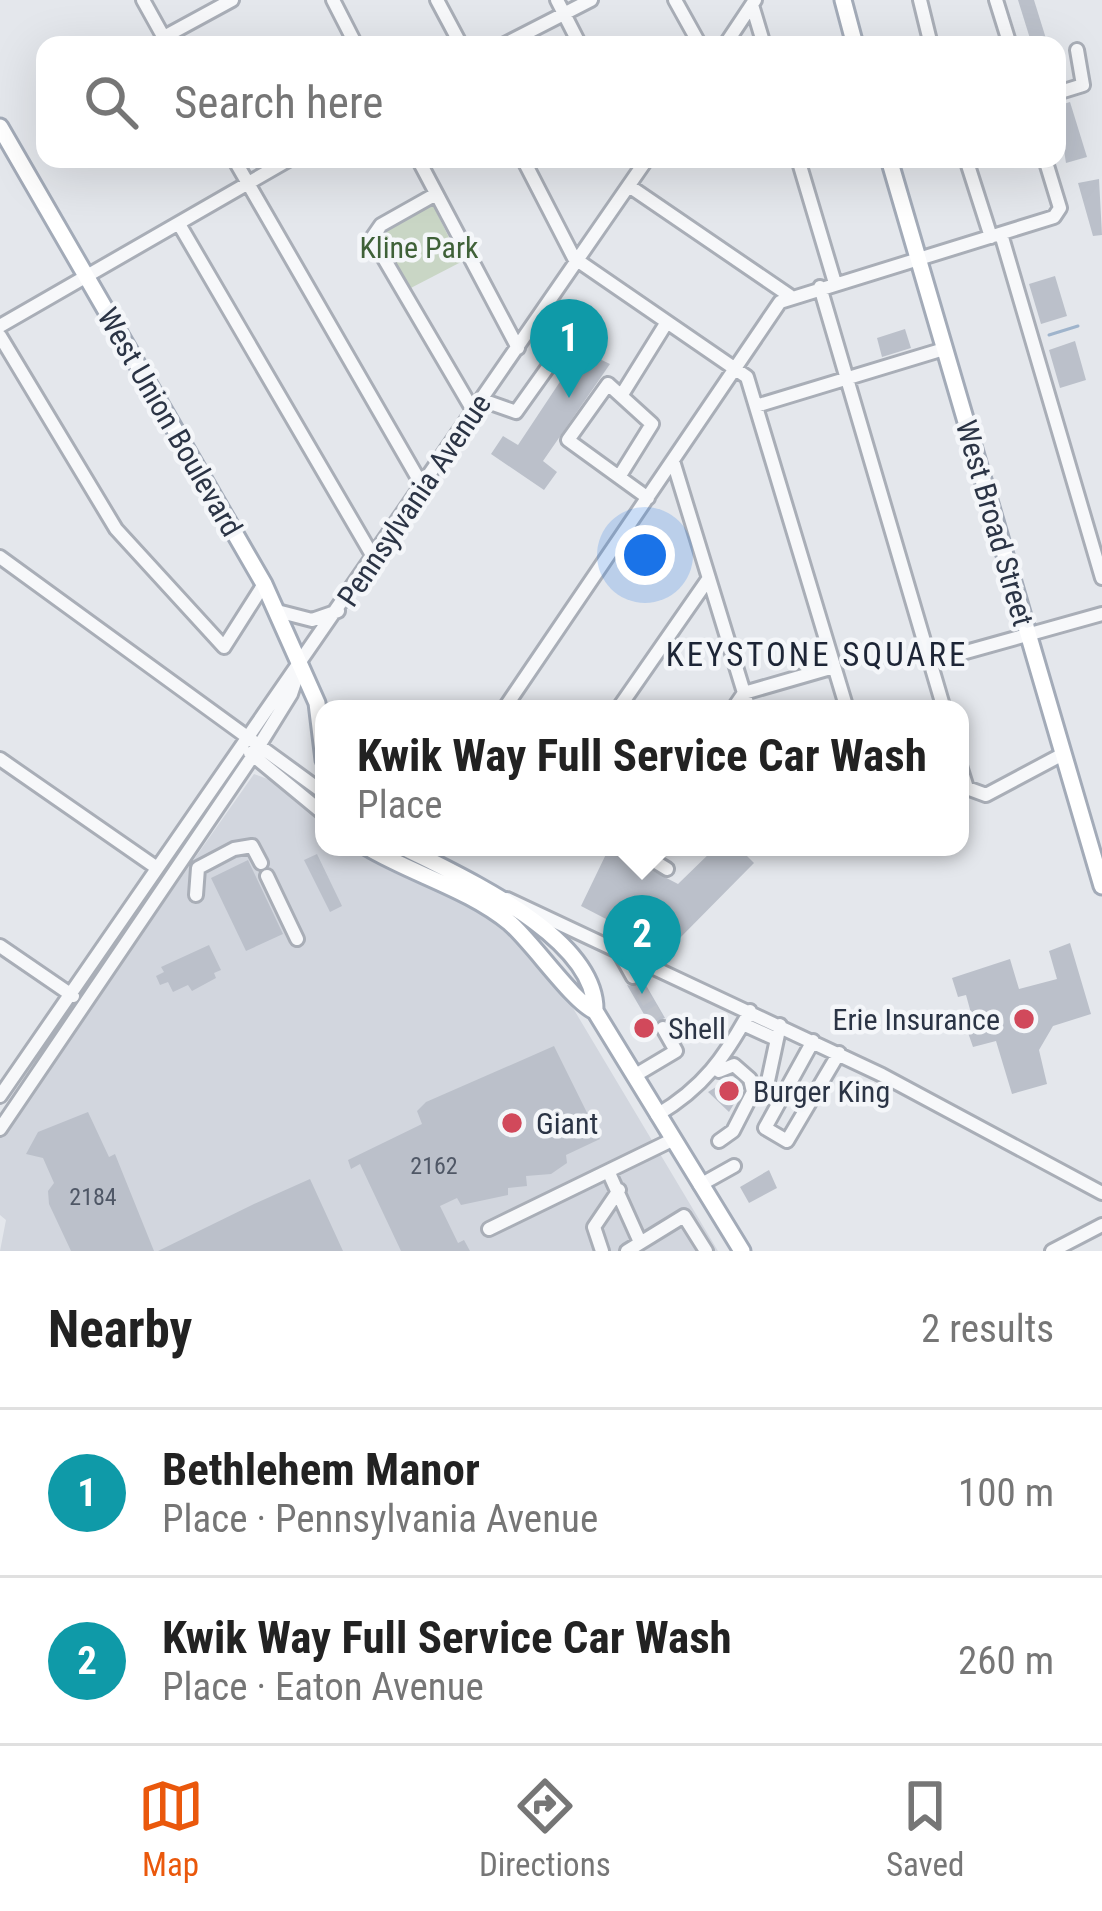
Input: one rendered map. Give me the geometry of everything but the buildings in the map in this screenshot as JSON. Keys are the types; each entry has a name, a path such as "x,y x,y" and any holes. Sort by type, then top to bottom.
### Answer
{"main road":[{"path":"843,0 853,36"},
{"name":"West Union Boulevard","path":"0,127 264,584 315,702"},
{"name":"West Broad Street","path":"892,168 1102,886"},
{"path":"384,856 507,920 558,970 581,1006 595,1011"},
{"path":"423,856 507,899 563,949 595,992 595,1011 742,1251"}],"street":[{"path":"142,0 163,36"},
{"path":"174,36 232,0"},
{"path":"333,0 351,36"},
{"path":"437,0 456,36"},
{"path":"557,0 575,36"},
{"path":"521,36 591,0"},
{"path":"675,0 695,36"},
{"path":"920,0 929,36"},
{"path":"996,0 1007,36"},
{"path":"731,36 754,3"},
{"path":"754,3 762,36"},
{"path":"1066,90 1083,85 1077,50"},
{"path":"240,168 423,488"},
{"path":"0,326 274,168"},
{"path":"423,168 518,348"},
{"path":"528,168 578,261 747,377 844,700"},
{"name":"Pennsylvania Avenue","path":"0,1096 375,560 640,168"},
{"path":"801,168 835,283"},
{"path":"972,168 1102,578"},
{"path":"510,700 774,309 790,296 820,286 1054,217 1060,208 1048,168"},
{"path":"629,186 790,296"},
{"path":"436,194 381,225 372,238 478,406 516,412 562,346 538,318"},
{"path":"179,224 375,560"},
{"path":"820,286 942,700"},
{"path":"621,396 667,322"},
{"path":"0,335 116,529 224,647 264,584"},
{"path":"756,406 944,349"},
{"path":"619,477 652,424 608,384 568,440 619,477 648,498"},
{"path":"673,461 746,700"},
{"path":"0,557 315,787"},
{"path":"624,700 709,578"},
{"path":"277,611 312,620 339,611"},
{"path":"931,662 1102,614"},
{"name":"Pennsylvania Avenue","path":"0,1129 252,757 291,694 302,663"},
{"path":"739,700 744,693 834,667"},
{"path":"245,740 252,757 315,807"},
{"path":"969,788 986,795 1063,754"},
{"path":"0,758 157,868"},
{"path":"196,895 199,868 234,849 252,846 297,939"},
{"path":"647,856 667,869"},
{"path":"507,899 616,948 778,1032 838,1053 1102,1193"},
{"path":"0,946 84,1003"},
{"path":"616,948 633,976"},
{"path":"696,1090 724,1060 746,1017"},
{"path":"634,1076 676,1051 662,1028"},
{"path":"768,1081 778,1032"},
{"path":"813,1041 765,1128 787,1141 838,1053"},
{"path":"657,1115 729,1065 753,1085 733,1130 719,1141"},
{"path":"489,1229 672,1140"},
{"path":"700,1185 734,1166"},
{"path":"609,1173 640,1242"},
{"path":"602,1251 594,1227 619,1190"},
{"path":"627,1251 684,1216 706,1251"},
{"path":"1052,1251 1102,1225"},
{"path":"1083,1237 1089,1251"}],"shaded area":[{"path":"254,774 273,781 315,814 315,856 375,856 505,926 564,993 718,1251 0,1251 6,1220 0,1215 0,1135"}],"green space":[{"name":"Kline Park","path":"432,203 461,262 405,291 378,234"}],"waterway":[{"path":"1049,335 1078,326"}],"tunnel":[{"path":"633,977 663,1028"}],"place":[{"name":"Bethlehem Manor","path":"569,398"},
{"name":"Kwik Way Full Service Car Wash","path":"642,994"},
{"name":"Erie Insurance","path":"1024,1019"},
{"name":"Shell","path":"644,1028"},
{"name":"Burger King","path":"729,1091"},
{"name":"Giant","path":"512,1123"}],"district":[{"name":"KEYSTONE SQUARE","path":"817,654"}]}
